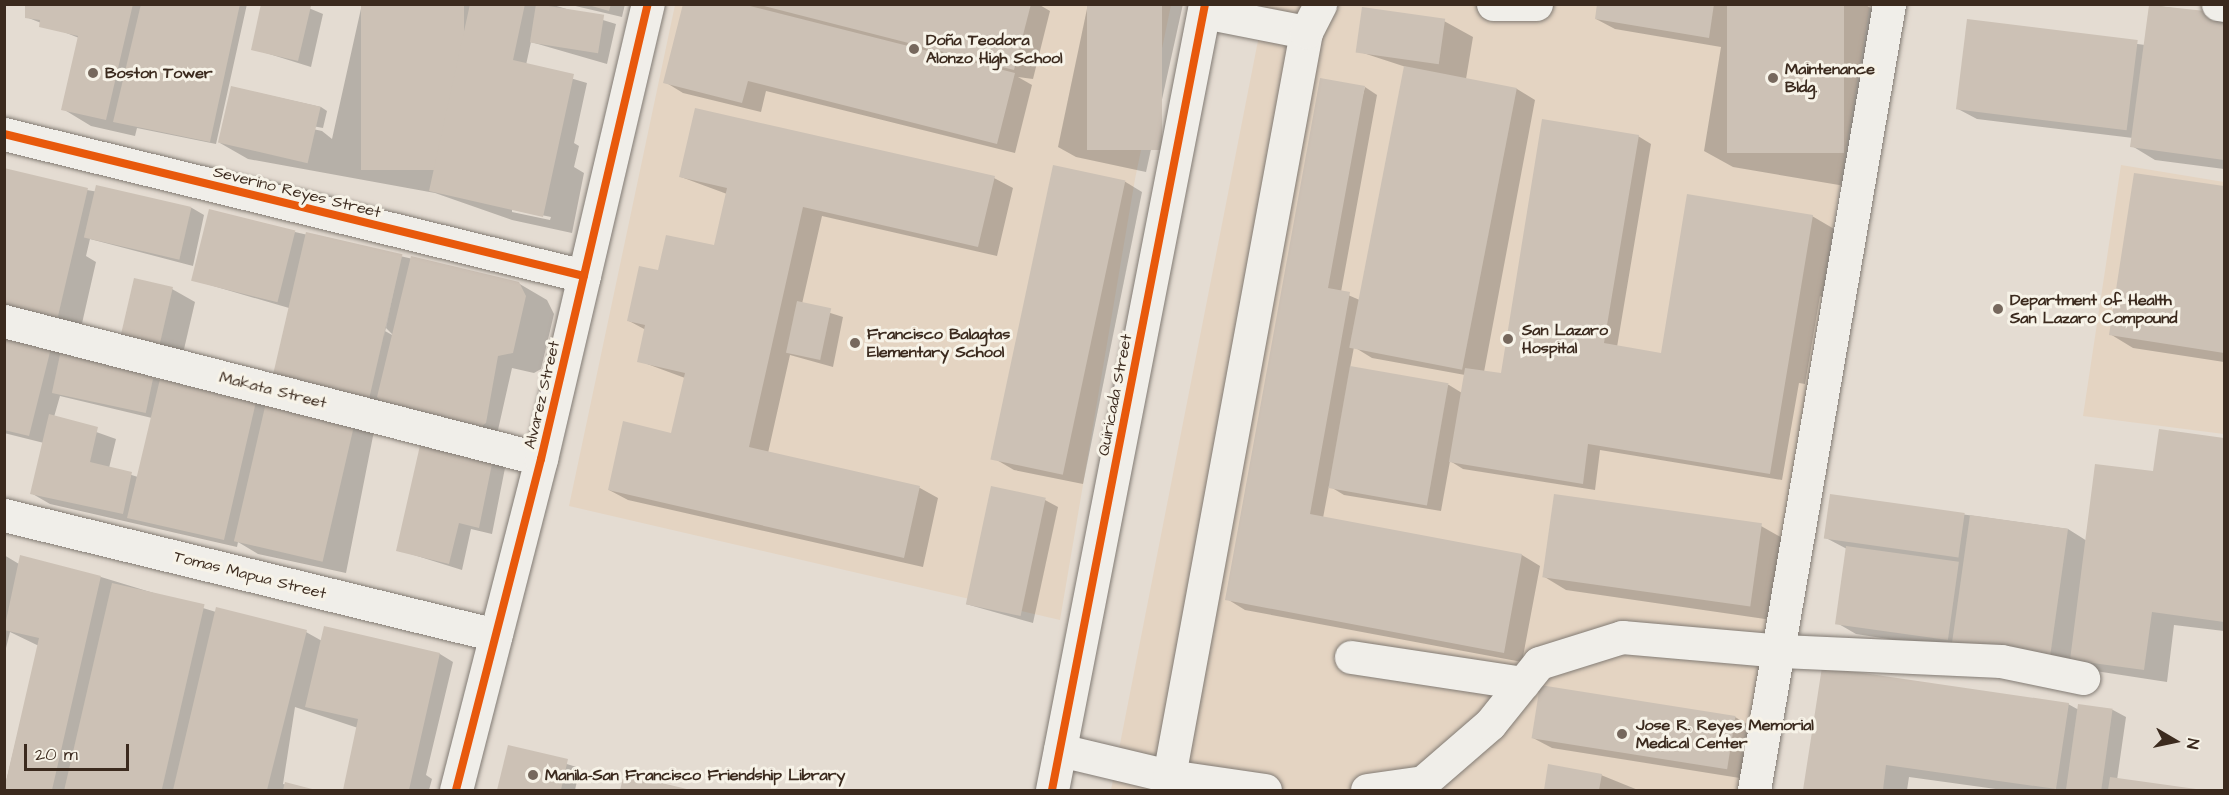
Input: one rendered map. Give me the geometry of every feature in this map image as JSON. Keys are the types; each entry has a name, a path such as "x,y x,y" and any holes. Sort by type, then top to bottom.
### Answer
{"street":[{"name":"Alvarez Street","path":"456,790 541,459 648,4"},
{"path":"1493,4 1536,4"},
{"path":"1754,790 1782,651 1888,4"},
{"path":"2218,4 2224,5"},
{"path":"1169,776 1313,18 1204,8"},
{"name":"Quiricada Street","path":"1052,790 1204,8"},
{"name":"Severino Reyes Street","path":"4,134 584,276"},
{"name":"Makata Street","path":"4,321 541,459"},
{"name":"Tomas Mapua Street","path":"4,515 496,635"},
{"path":"1366,790 1422,782 1490,724 1539,663 1622,637 1782,651 2001,662 2083,678"},
{"path":"1351,657 1523,683"},
{"path":"1060,750 1169,776 1265,790"}],"shaded area":[{"name":"Francisco Balagtas Elementary School","path":"675,5 1171,5 1135,179 1060,620 569,506"},
{"name":"San Lazaro Hospital","path":"1265,5 1870,5 1740,790 1111,790"},
{"path":"2121,165 2224,182 2224,434 2083,416"}],"building":[{"name":"Boston Tower","path":"25,4 133,4 106,120 61,110 78,36 39,27 40,20 25,18"},
{"path":"141,4 240,4 210,142 113,122"},
{"path":"261,4 311,6 298,61 251,50"},
{"path":"361,4 464,4 464,170 361,170"},
{"path":"470,4 525,4 513,60 574,74 543,217 429,191"},
{"path":"536,4 604,15 598,53 530,43"},
{"path":"585,4 611,4 609,11"},
{"path":"683,4 742,4 1015,73 997,144 748,81 742,103 663,83"},
{"path":"756,4 1031,4 1014,70"},
{"path":"1087,4 1162,4 1162,150 1087,150"},
{"path":"1597,4 1714,4 1709,38 1595,19"},
{"name":"Maintenance Bldg.","path":"1727,4 1844,4 1844,153 1727,153"},
{"path":"2149,5 2224,13 2224,160 2130,147"},
{"path":"1362,7 1445,19 1439,64 1356,53"},
{"path":"1967,19 2138,40 2127,130 1956,109"},
{"path":"1404,66 1517,88 1462,370 1349,348"},
{"path":"1320,78 1365,86 1328,288 1350,292 1310,514 1522,554 1504,653 1225,600"},
{"path":"231,86 321,107 308,163 218,143"},
{"path":"695,108 995,176 978,247 803,207 749,447 920,486 904,558 608,490 623,421 671,433 685,373 637,362 645,325 627,321 639,266 658,270 666,235 714,245 727,188 679,177"},
{"path":"1542,119 1639,135 1604,343 1661,353 1687,194 1813,215 1770,474 1588,444 1583,484 1449,462 1465,368 1501,373"},
{"path":"1053,165 1125,180 1063,475 990,459"},
{"path":"4,168 88,188 55,329 4,317"},
{"path":"2134,173 2224,186 2224,353 2109,335"},
{"path":"96,185 191,207 179,260 84,238"},
{"path":"209,209 295,231 277,302 191,281"},
{"path":"306,232 402,254 368,402 272,380"},
{"path":"411,256 519,282 526,296 513,353 498,356 486,423 479,428 382,403 377,397"},
{"path":"134,278 173,287 158,350 119,341"},
{"path":"797,301 831,308 820,360 786,353"},
{"path":"4,329 53,340 29,436 4,430"},
{"path":"61,350 155,370 146,413 52,393"},
{"path":"1350,366 1448,383 1427,505 1328,488"},
{"path":"160,379 210,391 258,393 224,540 127,518"},
{"path":"267,398 356,418 323,562 234,541"},
{"path":"49,414 98,427 90,462 132,472 123,514 30,494"},
{"path":"2159,429 2224,438 2224,622 2152,612 2144,670 2070,660 2095,464 2153,471"},
{"path":"421,441 493,459 479,528 459,523 449,564 396,551"},
{"path":"991,486 1046,498 1021,616 966,604"},
{"path":"1554,494 1762,523 1750,606 1542,577"},
{"path":"1830,494 1965,513 1958,557 1824,539"},
{"path":"1970,515 2068,529 2050,659 1952,646"},
{"path":"1846,546 1959,562 1948,640 1835,624"},
{"path":"20,555 101,576 52,790 4,790 39,638 4,630"},
{"path":"112,583 205,604 162,790 64,790"},
{"path":"216,607 307,630 267,790 173,790"},
{"path":"324,626 440,653 409,790 343,790 358,719 305,707"},
{"path":"1822,667 2069,703 2056,789 1886,765 1883,790 1803,790"},
{"path":"1540,685 1736,716 1727,769 1532,738"},
{"path":"2078,704 2113,709 2101,790 2066,790"},
{"name":"Manila-San Francisco Friendship Library","path":"508,745 568,759 561,790 497,790"},
{"path":"1548,764 1602,774 1599,790 1544,790"},
{"path":"624,774 691,790 620,790"},
{"path":"2110,777 2196,789 2196,790 2108,790"},
{"path":"285,782 316,790 283,790"}],"cycle path":[{"path":"456,790 541,459 648,4"},
{"path":"1052,790 1205,4"},
{"path":"4,134 584,276"}],"place":[{"name":"Doña Teodora Alonzo High School","path":"914,49"},
{"name":"Boston Tower","path":"93,73"},
{"name":"Maintenance Bldg.","path":"1773,78"},
{"name":"Department of Health San Lazaro Compound","path":"1998,309"},
{"name":"San Lazaro Hospital","path":"1508,339"},
{"name":"Francisco Balagtas Elementary School","path":"855,343"},
{"name":"Jose R. Reyes Memorial Medical Center","path":"1622,734"},
{"name":"Manila-San Francisco Friendship Library","path":"533,775"}]}
